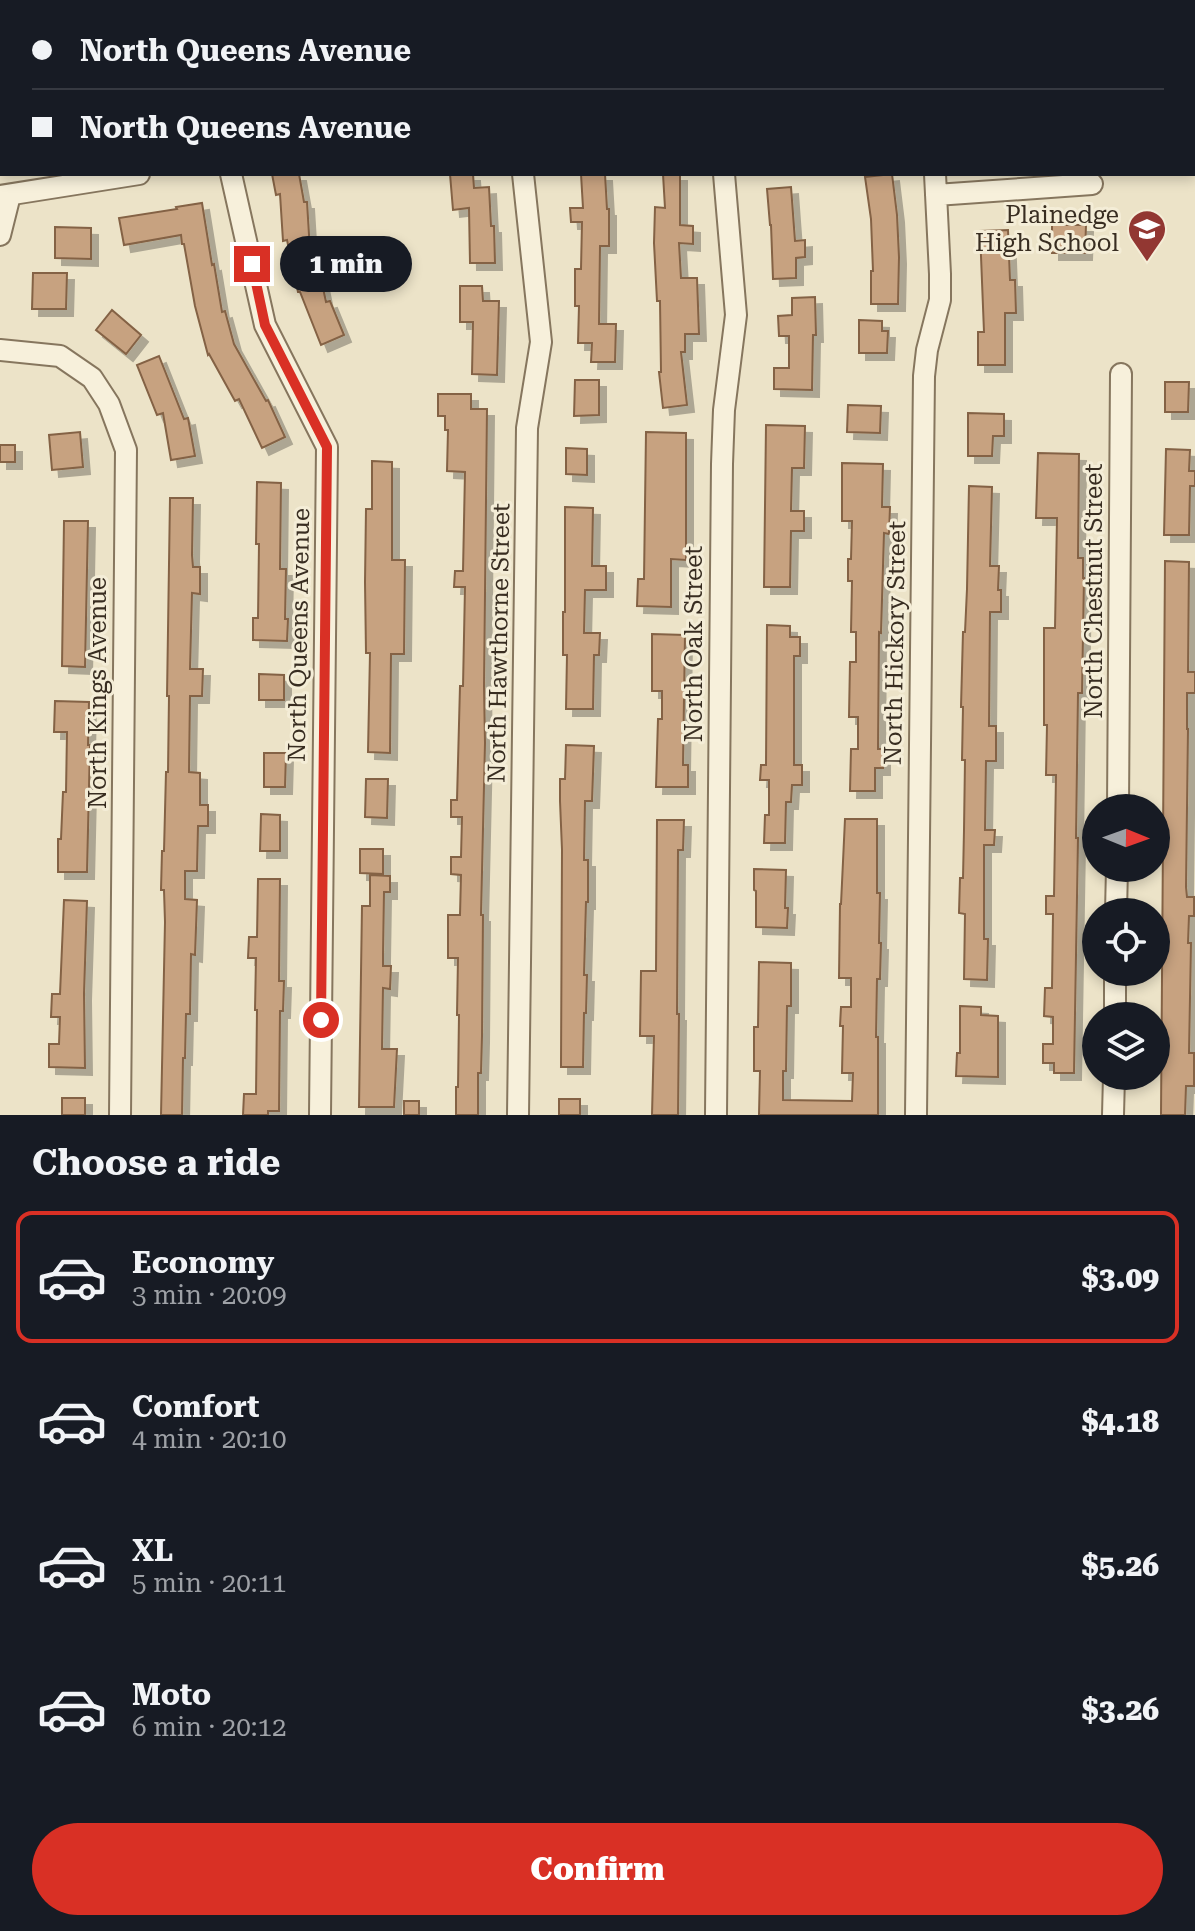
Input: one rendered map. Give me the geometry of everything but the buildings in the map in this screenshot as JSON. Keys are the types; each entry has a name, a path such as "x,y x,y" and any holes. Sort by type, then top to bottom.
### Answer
{"street":[{"path":"0,235 5,196 127,176"},
{"name":"North Queens Avenue","path":"231,176 265,325 327,447 320,1115"},
{"name":"North Hawthorne Street","path":"518,1115 527,428 541,342 523,176"},
{"name":"North Oak Street","path":"716,1115 722,464 724,410 736,315 724,176"},
{"name":"North Hickory Street","path":"916,1115 924,376 927,350 940,300 935,176"},
{"path":"936,195 1092,184"},
{"name":"North Kings Avenue","path":"0,350 60,356 92,378 109,404 126,450 120,1115"},
{"name":"North Chestnut Street","path":"1118,794 1121,374"},
{"path":"1113,1115 1114,1090"}],"place":[{"name":"Plainedge High School","path":"1147,263"}],"route":[{"path":"252,264 265,325 327,447 321,1020"}]}
